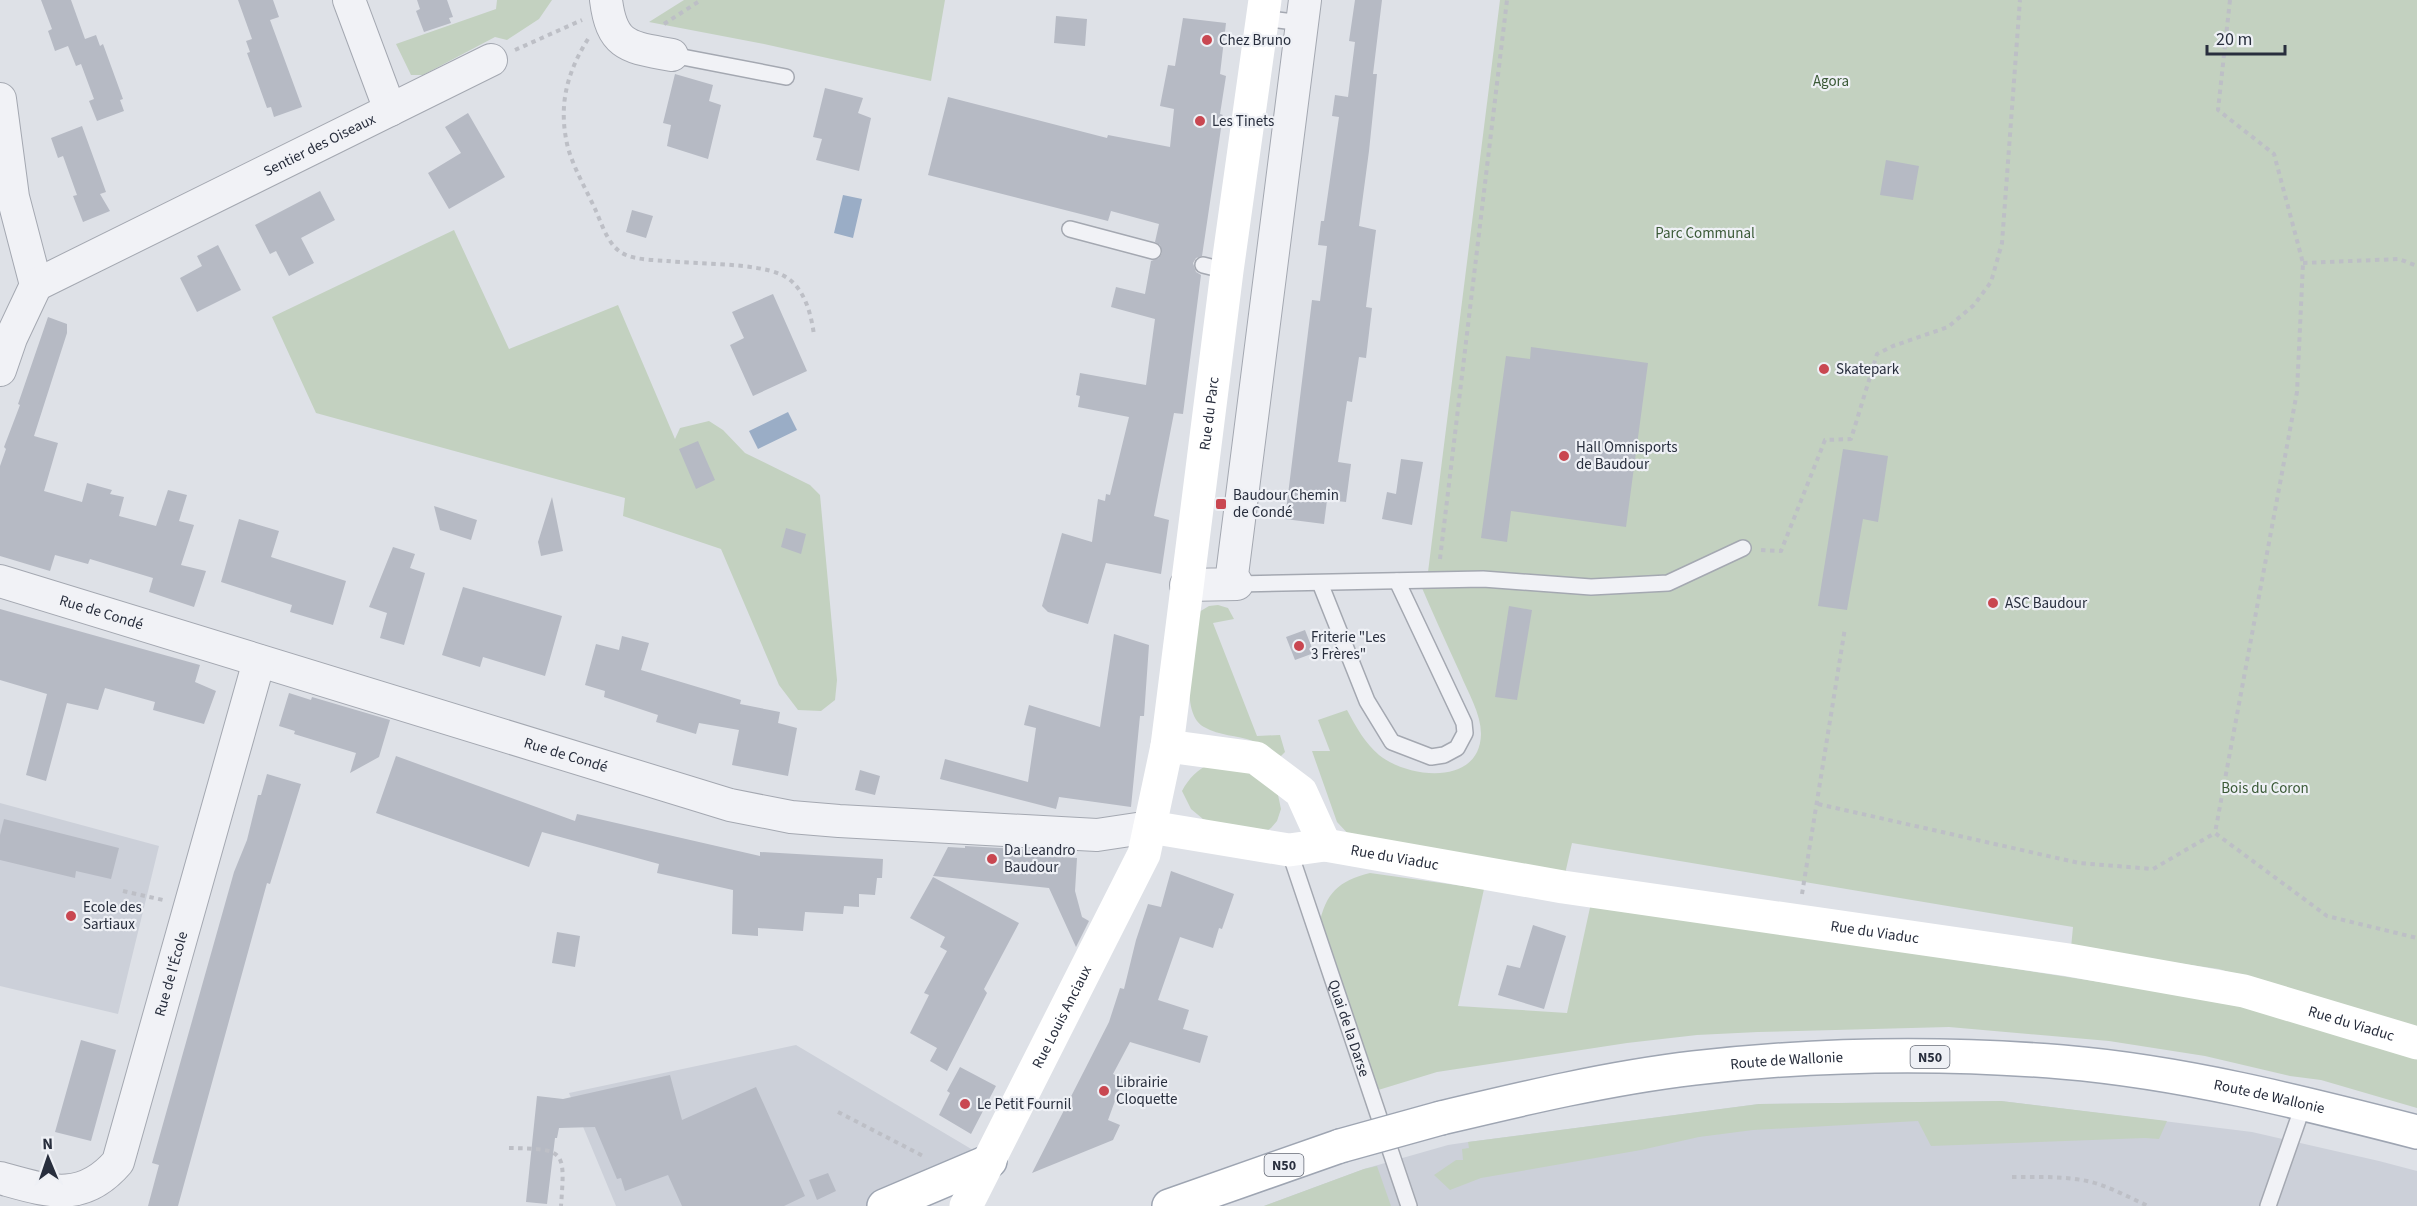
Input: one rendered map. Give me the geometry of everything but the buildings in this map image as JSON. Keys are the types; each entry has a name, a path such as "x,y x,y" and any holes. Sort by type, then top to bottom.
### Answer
{"street":[{"path":"349,0 390,110"},
{"path":"606,4 608,19 616,36 634,48 672,55"},
{"name":"Rue du Parc","path":"1150,827 1167,746 1186,585 1215,268 1263,9"},
{"path":"1186,585 1236,584 1232,574 1303,11"},
{"name":"Sentier des Oiseaux","path":"36,285 490,60"},
{"path":"0,99 12,197 36,285 6,337 0,370"},
{"name":"Rue de Condé","path":"0,581 758,812 839,821 1097,835 1150,827"},
{"name":"Rue de l'École","path":"0,1178 47,1190 68,1192 92,1185 106,1176 118,1162 259,661"},
{"path":"1167,746 1256,758 1301,792 1325,845"},
{"name":"Rue du Viaduc","path":"1150,827 1289,850 1325,845 1563,887 2069,960 2244,991 2417,1043"},
{"name":"Rue Louis Anciaux","path":"966,1206 1144,854 1150,827"},
{"name":"Route de Wallonie","path":"1169,1206 1340,1146 1441,1118 1555,1092 1693,1068 1821,1058 1971,1058 2062,1062 2158,1075 2304,1103 2417,1132"},
{"path":"884,1206 990,1161"}],"lane":[{"path":"1263,9 1303,11"},
{"path":"672,55 786,77"},
{"path":"1070,229 1153,251"},
{"path":"1236,584 1483,579 1591,587 1668,583 1743,549"},
{"path":"1320,583 1367,701 1392,742 1431,757 1444,755 1457,748 1465,733 1464,723 1396,581"},
{"name":"Quai de la Darse","path":"1289,850 1409,1206"},
{"path":"2268,1206 2304,1103"}],"path":[{"path":"1437,580 1507,0"},
{"path":"1743,549 1780,551 1825,440 1851,439 1877,354 1948,327 1974,305 1991,282 2002,243 2020,0"},
{"path":"1818,804 2079,862 2153,869 2215,833 2297,392 2303,263 2274,154 2218,110 2230,0"},
{"path":"490,60 606,4"},
{"path":"606,4 573,62 564,102 568,149 610,242 625,255 653,260 754,268 782,274 800,290 811,312 814,335"},
{"path":"2303,263 2399,259 2417,266"},
{"path":"1798,921 1845,628"},
{"path":"2215,833 2327,916 2417,938"},
{"path":"123,891 190,906"},
{"path":"838,1112 924,1156 951,1178"},
{"path":"509,1148 547,1149 557,1153 563,1168 561,1206"},
{"path":"2012,1177 2087,1181 2148,1206"}],"shaded area":[{"name":"Ecole des Sartiaux","path":"0,803 159,846 118,1014 0,986"},
{"path":"796,1045 983,1156 866,1206 616,1206 569,1093"},
{"path":"2001,1101 2252,1132 2379,1161 2417,1171 2417,1206 1264,1206 1364,1169 1448,1145 1468,1142 1759,1104"}],"green space":[{"path":"497,0 552,0 539,19 507,40 495,37 423,75 411,75 396,44 496,9"},
{"path":"684,0 945,0 931,81 764,44 649,22"},
{"path":"1500,0 2417,0 2417,1029 2219,969 2071,948 2073,927 1572,843 1565,874 1353,839 1337,822 1312,751 1330,751 1318,720 1347,710 1357,729 1379,755 1407,769 1424,773 1456,770 1469,763 1478,751 1481,734 1474,703 1419,581 1427,580"},
{"path":"454,230 509,349 618,305 675,439 680,428 709,421 723,430 745,453 810,485 820,495 837,680 835,700 821,711 798,710 779,685 721,549 623,516 625,498 316,413 272,317"},
{"path":"1218,605 1228,608 1234,619 1213,623 1257,736 1280,735 1285,752 1281,756 1253,741 1210,730 1196,719 1189,691 1199,612 1209,606"},
{"path":"1211,763 1253,770 1278,795 1281,809 1277,821 1271,828 1262,834 1240,832 1203,819 1191,809 1182,791 1194,775"},
{"path":"1370,873 1484,889 1458,1006 1567,1013 1591,903 2229,1002 2417,1058 2417,1108 2321,1080 2290,1076 2205,1056 2109,1041 1949,1027 1697,1035 1627,1043 1437,1072 1375,1091 1319,925 1325,904 1335,890 1350,880"},
{"path":"2001,1101 2167,1121 2159,1139 1931,1146 1918,1121 1753,1130 1699,1137 1641,1150 1481,1178 1450,1190 1434,1175 1456,1160 1463,1160 1462,1149 1469,1148 1468,1142 1759,1104"},
{"path":"1377,1166 1391,1206 1264,1206 1364,1169"}],"water":[{"path":"843,195 862,199 853,238 834,233"},
{"path":"788,412 797,430 758,449 749,431"}],"place":[{"name":"Chez Bruno","path":"1207,40"},
{"name":"Les Tinets","path":"1200,121"},
{"name":"Skatepark","path":"1824,369"},
{"name":"Hall Omnisports de Baudour","path":"1564,456"},
{"name":"Baudour Chemin de Condé","path":"1221,504"},
{"name":"ASC Baudour","path":"1993,603"},
{"name":"Friterie \"Les 3 Frères\"","path":"1299,646"},
{"name":"Da Leandro Baudour","path":"992,859"},
{"name":"Ecole des Sartiaux","path":"71,916"},
{"name":"Librairie Cloquette","path":"1104,1091"},
{"name":"Le Petit Fournil","path":"965,1104"}],"park label":[{"name":"Agora","path":"1831,81"},
{"name":"Parc Communal","path":"1705,233"},
{"name":"Bois du Coron","path":"2265,788"}]}
